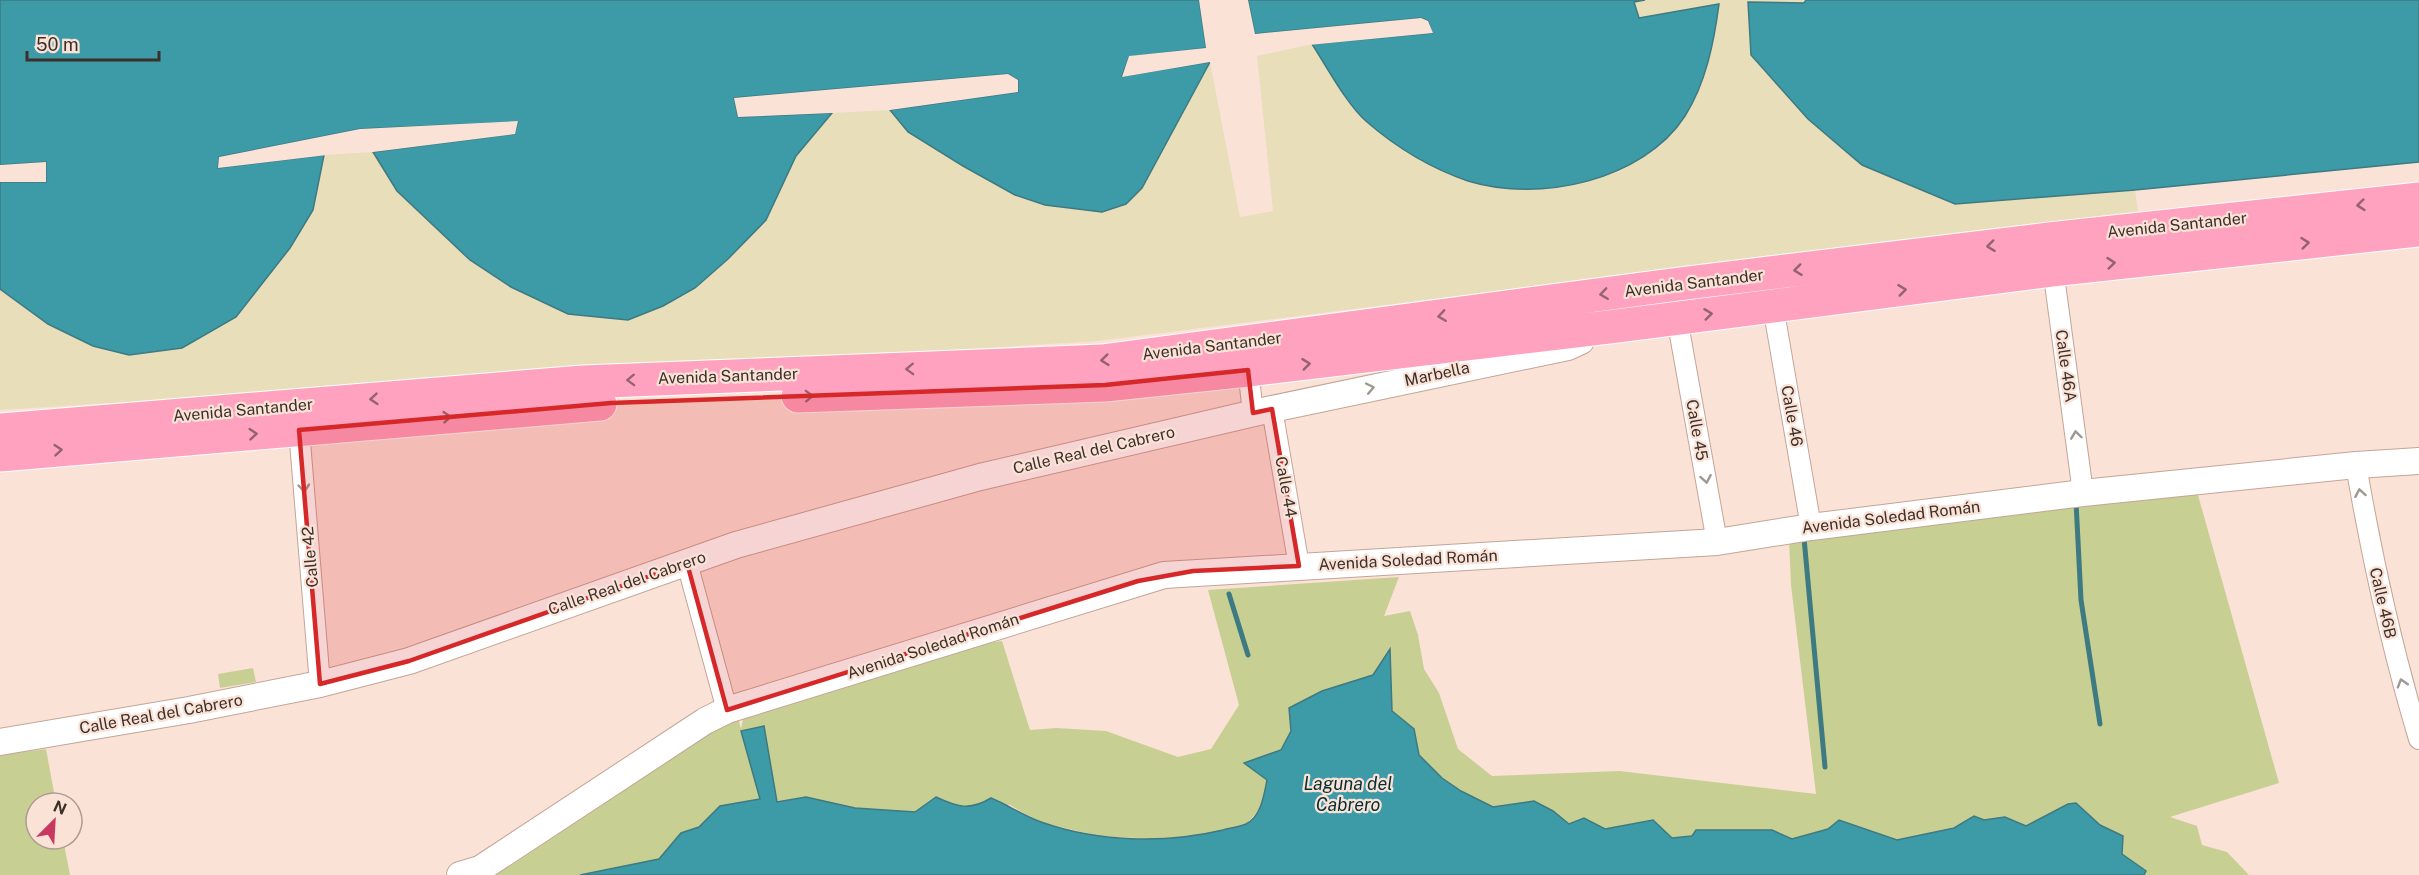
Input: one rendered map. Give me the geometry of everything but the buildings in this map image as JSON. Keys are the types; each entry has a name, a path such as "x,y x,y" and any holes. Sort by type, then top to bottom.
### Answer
{"highway":[{"name":"Avenida Santander","path":"0,430 583,382 1247,356 1617,326 1773,306 2051,254 2419,199"},
{"name":"Avenida Santander","path":"0,455 611,403 1105,385 1247,356 1679,284 2051,254 2419,230"}],"street":[{"name":"Calle 46A","path":"2051,254 2083,493"},
{"name":"Calle 46","path":"1773,306 1811,526"},
{"name":"Calle 45","path":"1677,318 1717,542"},
{"name":"Marbella","path":"1262,411 1568,347 1617,326"},
{"name":"Calle 44","path":"1247,356 1299,566"},
{"name":"Calle Real del Cabrero","path":"0,742 189,710 320,684 409,661 736,546 980,477 1262,411"},
{"name":"Calle 42","path":"299,429 320,684"},
{"name":"Avenida Soledad Román","path":"460,875 480,869 490,863 705,721 727,710 1146,579 1193,571 1717,542 1811,526 2083,493 2356,465 2419,461"},
{"name":"Calle 46B","path":"2356,465 2374,568 2400,675 2419,739"},
{"path":"687,563 727,710"}],"highlighted area":[{"path":"1248,370 1253,413 1272,409 1299,566 1193,571 1138,581 727,710 687,563 409,661 320,684 299,430 611,403 1105,385"}],"green space":[{"path":"2196,488 2279,783 2170,817 2197,826 2202,845 2227,852 2249,875 2144,875 2145,871 2122,854 2123,836 2100,825 2075,803 2068,804 2026,826 2005,817 1984,820 1974,816 1954,827 1897,840 1839,820 1829,829 1792,839 1772,830 1697,830 1692,836 1672,838 1653,820 1604,829 1584,818 1569,824 1553,811 1534,801 1493,807 1442,778 1419,755 1414,729 1392,711 1390,651 1373,675 1289,708 1291,731 1281,750 1245,763 1267,780 1261,807 1247,824 1202,835 1156,839 1099,836 1039,822 1010,805 955,807 936,797 916,812 855,808 806,797 777,802 764,726 741,731 760,799 720,806 699,827 681,833 659,859 580,875 479,875 737,714 741,729 744,714 970,645 1002,641 1030,730 1056,728 1106,731 1178,757 1211,749 1239,705 1208,590 1399,577 1384,616 1410,611 1418,635 1424,669 1439,693 1458,749 1492,776 1619,771 1816,794 1791,585 1789,539"},
{"path":"253,668 256,682 220,688 218,674"},
{"path":"46,749 54,791 24,791 24,851 65,851 70,875 0,875 0,755"}],"sand":[{"path":"1645,0 1806,0 1808,119 1862,165 1955,204 2135,190 2138,211 1097,341 0,410 0,289 48,324 313,210 324,155 373,152 397,191 470,260 766,220 796,156 832,113 890,110 908,132 963,166 1142,188 1210,62 1240,217 1273,211 1257,56 1312,44 1337,84 1365,120 1405,152 1432,167 1470,181 1506,189 1542,188 1577,183 1619,172 1661,146 1704,77 1714,38 1719,4 1638,18 1634,2"}],"water":[{"path":"0,0 1199,0 1206,48 1129,57 1122,76 1210,62 1142,188 1126,204 1102,212 1045,205 1015,195 908,132 890,110 1018,92 1018,80 1008,74 734,98 738,117 832,113 796,156 766,220 728,259 695,288 663,306 628,320 568,314 511,287 470,260 397,191 373,152 514,134 518,122 360,129 219,157 218,168 324,155 313,210 290,248 236,317 182,348 129,355 93,346 48,324 0,289 0,182 46,182 46,162 0,165"},
{"path":"1248,0 1645,0 1634,2 1639,18 1719,4 1715,33 1704,76 1685,116 1667,138 1643,157 1617,171 1587,181 1557,187 1526,189 1496,187 1468,181 1440,170 1402,149 1360,115 1312,44 1432,33 1428,21 1421,18 1255,34"},
{"path":"1806,0 2419,0 2419,162 2135,190 1955,204 1862,165 1808,119 1751,55 1748,2 1804,3"},
{"name":"Laguna del Cabrero","path":"1390,649 1392,711 1414,729 1419,755 1442,778 1461,791 1493,807 1534,801 1553,811 1569,824 1584,818 1605,829 1653,820 1672,838 1692,836 1696,830 1772,830 1792,839 1828,829 1839,820 1897,840 1954,828 1974,816 1984,820 2005,817 2026,826 2068,804 2076,803 2100,825 2123,836 2122,854 2146,871 2144,875 580,875 659,859 681,833 699,827 720,806 760,799 741,731 764,726 777,802 806,797 855,808 915,812 936,797 964,806 976,805 991,798 1035,820 1063,829 1131,839 1178,837 1240,826 1251,821 1258,811 1267,780 1244,763 1281,750 1291,731 1289,708 1322,691 1373,675"}],"pier":[{"path":"1199,0 1202,0 1209,50 1131,59 1126,73 1210,59 1213,62 1211,67 1210,62 1122,77 1129,56 1206,48"},
{"path":"1245,0 1248,0 1255,34 1421,18 1428,21 1433,33 1309,45 1312,41 1429,30 1426,23 1421,21 1254,37"},
{"path":"1008,74 1018,80 1018,92 890,110 887,110 889,107 1015,90 1015,82 1008,77 738,100 740,114 832,110 835,113 738,117 734,98"},
{"path":"518,121 515,134 373,152 370,152 372,149 512,131 514,125 361,132 222,159 221,164 324,152 327,155 218,168 219,157 360,129"},
{"path":"46,162 46,182 0,182 0,179 43,179 43,165 0,168 0,165"}],"waterway":[{"path":"2076,502 2081,600 2100,724"},
{"path":"1804,538 1825,767"},
{"path":"1229,594 1248,655"}]}
